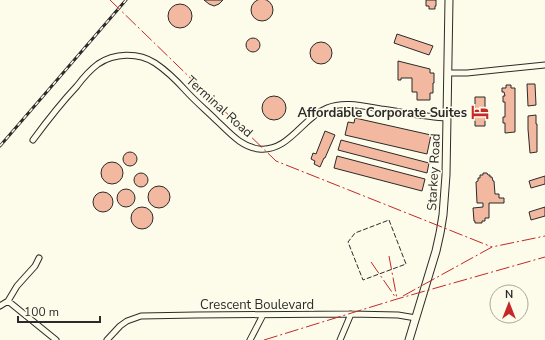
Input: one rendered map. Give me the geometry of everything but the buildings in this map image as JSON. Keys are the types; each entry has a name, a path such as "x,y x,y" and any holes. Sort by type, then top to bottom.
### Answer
{"main road":[{"name":"Starkey Road","path":"409,340 436,251 444,208 446,175 449,0"}],"street":[{"name":"Terminal Road","path":"32,140 49,118 92,69 110,58 128,55 143,57 156,64 170,75 228,132 242,143 253,148 267,149 282,144 314,116 325,109 339,105 353,104 447,118"},
{"path":"448,73 467,73 545,65"},
{"path":"0,306 8,301 17,286 35,266 39,258"},
{"path":"8,301 56,340"},
{"name":"Crescent Boulevard","path":"107,340 127,321 141,316 196,314 398,314 416,318"},
{"path":"340,340 351,314"},
{"path":"250,340 263,315"}],"railway":[{"path":"0,146 126,0"}],"fence":[{"path":"389,220 406,264 363,280 348,242 355,233 389,220"}],"power":[{"path":"110,0 276,161 492,247"},
{"path":"403,296 492,247 545,236"},
{"path":"389,256 397,299"},
{"path":"264,340 397,299 545,257"},
{"path":"371,262 396,298"}],"place":[{"name":"Affordable Corporate Suites","path":"480,112"}]}
